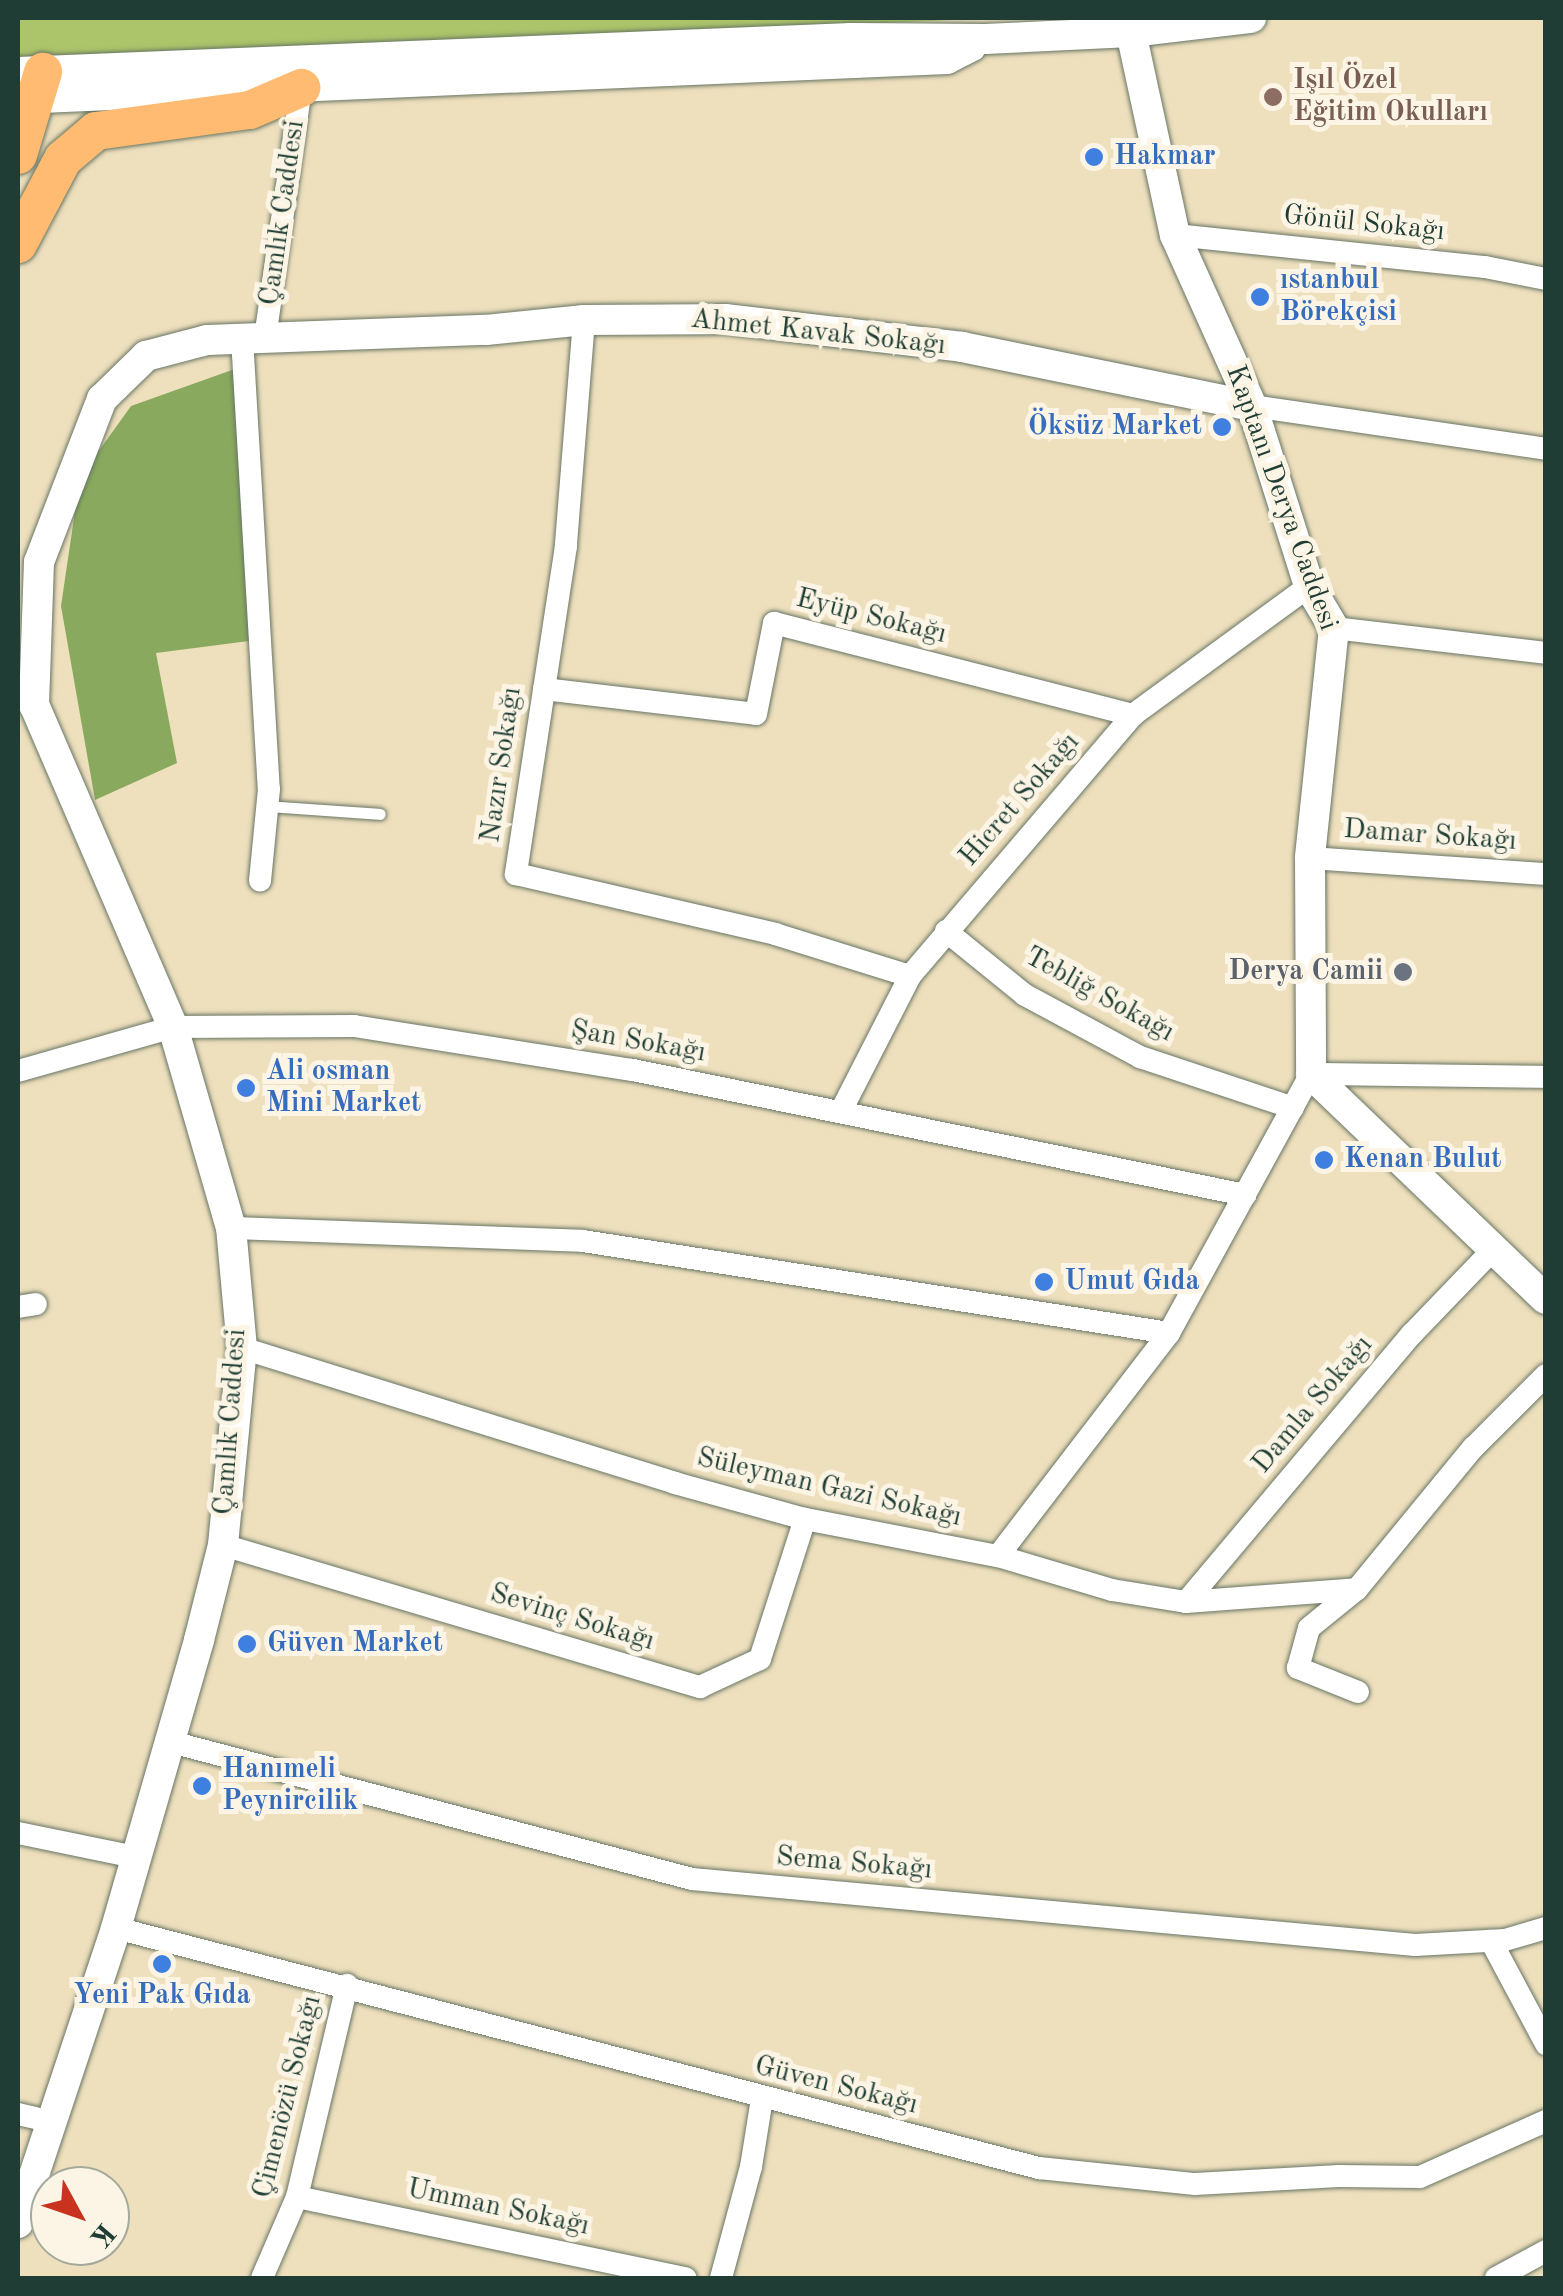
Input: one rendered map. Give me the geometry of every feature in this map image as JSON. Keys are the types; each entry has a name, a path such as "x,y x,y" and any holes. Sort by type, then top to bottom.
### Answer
{"main road":[{"path":"18,154 28,85"},
{"path":"18,244 62,160 96,131 250,110 300,88"}],"street":[{"path":"28,85 851,38 985,40 1131,32 1251,18"},
{"name":"Kaptanı Derya Caddesi","path":"1131,32 1175,235 1252,406 1310,586 1334,628 1310,858 1311,1074"},
{"path":"28,85 300,88 947,59 985,40"},
{"name":"Çamlık Caddesi","path":"260,881 268,806 254,338 300,88"},
{"name":"Gönül Sokağı","path":"1175,235 1485,266 1546,279"},
{"name":"Ahmet Kavak Sokağı","path":"102,399 146,356 208,340 486,330 584,320 725,319 962,347 1252,406 1546,449"},
{"name":"Nazır Sokağı","path":"584,320 566,546 516,874 757,929 910,976"},
{"name":"Çamlık Caddesi","path":"18,2223 116,1928 223,1545 242,1348 231,1228 174,1027 26,711 39,562 102,399"},
{"name":"Hicret Sokağı","path":"841,1112 910,976 1133,715 1310,586"},
{"name":"Eyüp Sokağı","path":"544,689 756,714 774,623 1133,715"},
{"path":"1334,628 1546,652"},
{"name":"Damar Sokağı","path":"1310,858 1546,874"},
{"name":"Tebliğ Sokağı","path":"946,931 1025,995 1140,1058 1293,1108"},
{"name":"Şan Sokağı","path":"18,1072 174,1027 354,1026 633,1070 1245,1195"},
{"path":"1311,1074 1546,1077"},
{"path":"998,1556 1169,1333 1311,1074"},
{"path":"1311,1074 1546,1299"},
{"path":"231,1228 583,1241 1169,1333"},
{"name":"Damla Sokağı","path":"1186,1602 1412,1334 1492,1251"},
{"name":"Süleyman Gazi Sokağı","path":"242,1348 805,1519 998,1556 1112,1590 1186,1602 1357,1590"},
{"path":"1358,1692 1298,1668 1309,1628 1357,1590 1474,1448 1546,1374"},
{"name":"Sevinç Sokağı","path":"223,1545 700,1688 760,1659 805,1519"},
{"name":"Sema Sokağı","path":"171,1742 692,1878 1415,1946 1491,1941 1546,1928"},
{"path":"18,1833 136,1857"},
{"name":"Güven Sokağı","path":"116,1928 1039,2168 1196,2184 1339,2176 1420,2177 1546,2121"},
{"path":"1491,1941 1546,2044"},
{"name":"Çimenözü Sokağı","path":"262,2278 297,2197 347,1985"},
{"path":"721,2278 751,2167 762,2098"},
{"path":"18,2114 52,2122"},
{"name":"Umman Sokağı","path":"297,2197 686,2278"},
{"path":"1496,2278 1546,2251"}],"lane":[{"path":"268,806 380,814"}],"green space":[{"path":"18,18 1000,18 18,59"},
{"path":"246,365 249,641 156,653 177,763 95,800 61,606 80,477 131,406"}],"place":[{"name":"Işıl Özel Eğitim Okulları","path":"1273,97"},
{"name":"Hakmar","path":"1094,157"},
{"name":"ıstanbul Börekçisi","path":"1260,297"},
{"name":"Öksüz Market","path":"1222,427"},
{"name":"Derya Camii","path":"1403,972"},
{"name":"Ali osman Mini Market","path":"246,1088"},
{"name":"Kenan Bulut","path":"1324,1160"},
{"name":"Umut Gıda","path":"1044,1282"},
{"name":"Güven Market","path":"247,1644"},
{"name":"Hanımeli Peynircilik","path":"202,1786"},
{"name":"Yeni Pak Gıda","path":"162,1964"}]}
